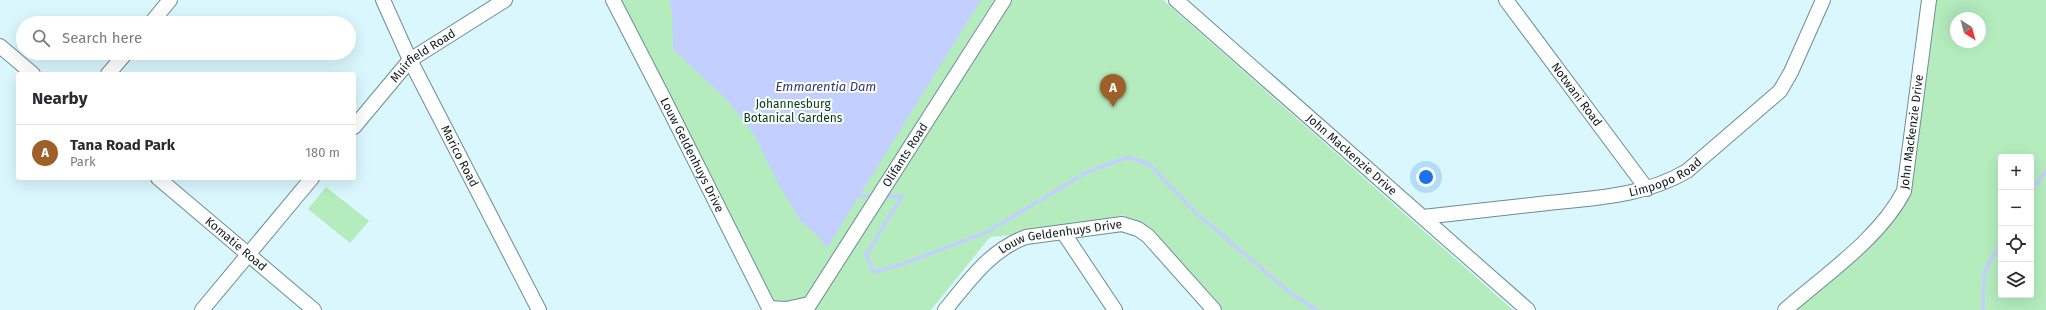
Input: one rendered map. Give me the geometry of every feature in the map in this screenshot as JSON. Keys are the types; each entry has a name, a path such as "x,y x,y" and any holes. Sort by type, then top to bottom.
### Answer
{"street":[{"path":"157,16 170,0"},
{"name":"Marico Road","path":"382,0 410,60 540,310"},
{"name":"Muirfield Road","path":"356,125 410,60 505,0"},
{"name":"Louw Geldenhuys Drive","path":"612,0 664,97 770,309"},
{"name":"Olifants Road","path":"808,307 1004,0"},
{"name":"John Mackenzie Drive","path":"1176,0 1528,310"},
{"name":"Notwani Road","path":"1506,0 1647,189"},
{"name":"Limpopo Road","path":"1423,217 1600,198 1659,186 1687,171 1780,91 1792,72 1823,0"},
{"name":"John Mackenzie Drive","path":"1785,310 1876,231 1895,208 1904,191 1929,0"},
{"path":"0,46 16,60"},
{"path":"16,60 31,72"},
{"path":"110,72 120,60"},
{"name":"Komatie Road","path":"160,180 314,310"},
{"path":"202,310 310,180"},
{"name":"Louw Geldenhuys Drive","path":"945,310 980,268 999,250 1013,242 1026,237 1122,224 1138,229 1155,243 1214,310"},
{"path":"1063,232 1115,310"},
{"path":"770,309 786,310 808,307"}],"green space":[{"name":"Emmarentia Dam","path":"609,0 994,0 798,310 773,310"},
{"path":"1011,0 1163,0 1513,310 1209,310 1124,215 1059,230 990,237 931,310 812,310"},
{"path":"1924,0 2046,0 2046,310 1778,310 1878,226 1903,189"},
{"path":"326,187 369,221 350,243 308,209"}],"water":[{"name":"Emmarentia Dam","path":"669,0 981,0 827,248 816,234 801,222 777,181 753,132 726,99 673,49 672,10"}],"waterway":[{"path":"883,196 902,196 866,255 874,272 900,265 987,232 1087,172 1129,157 1150,165 1195,212 1289,292 1317,310"},
{"path":"2032,190 2046,171"},
{"path":"855,196 874,196"},
{"path":"1983,310 1984,273 1998,248"}],"place":[{"name":"Tana Road Park","path":"1113,107"}],"park label":[{"name":"Johannesburg Botanical Gardens","path":"793,111"}]}
